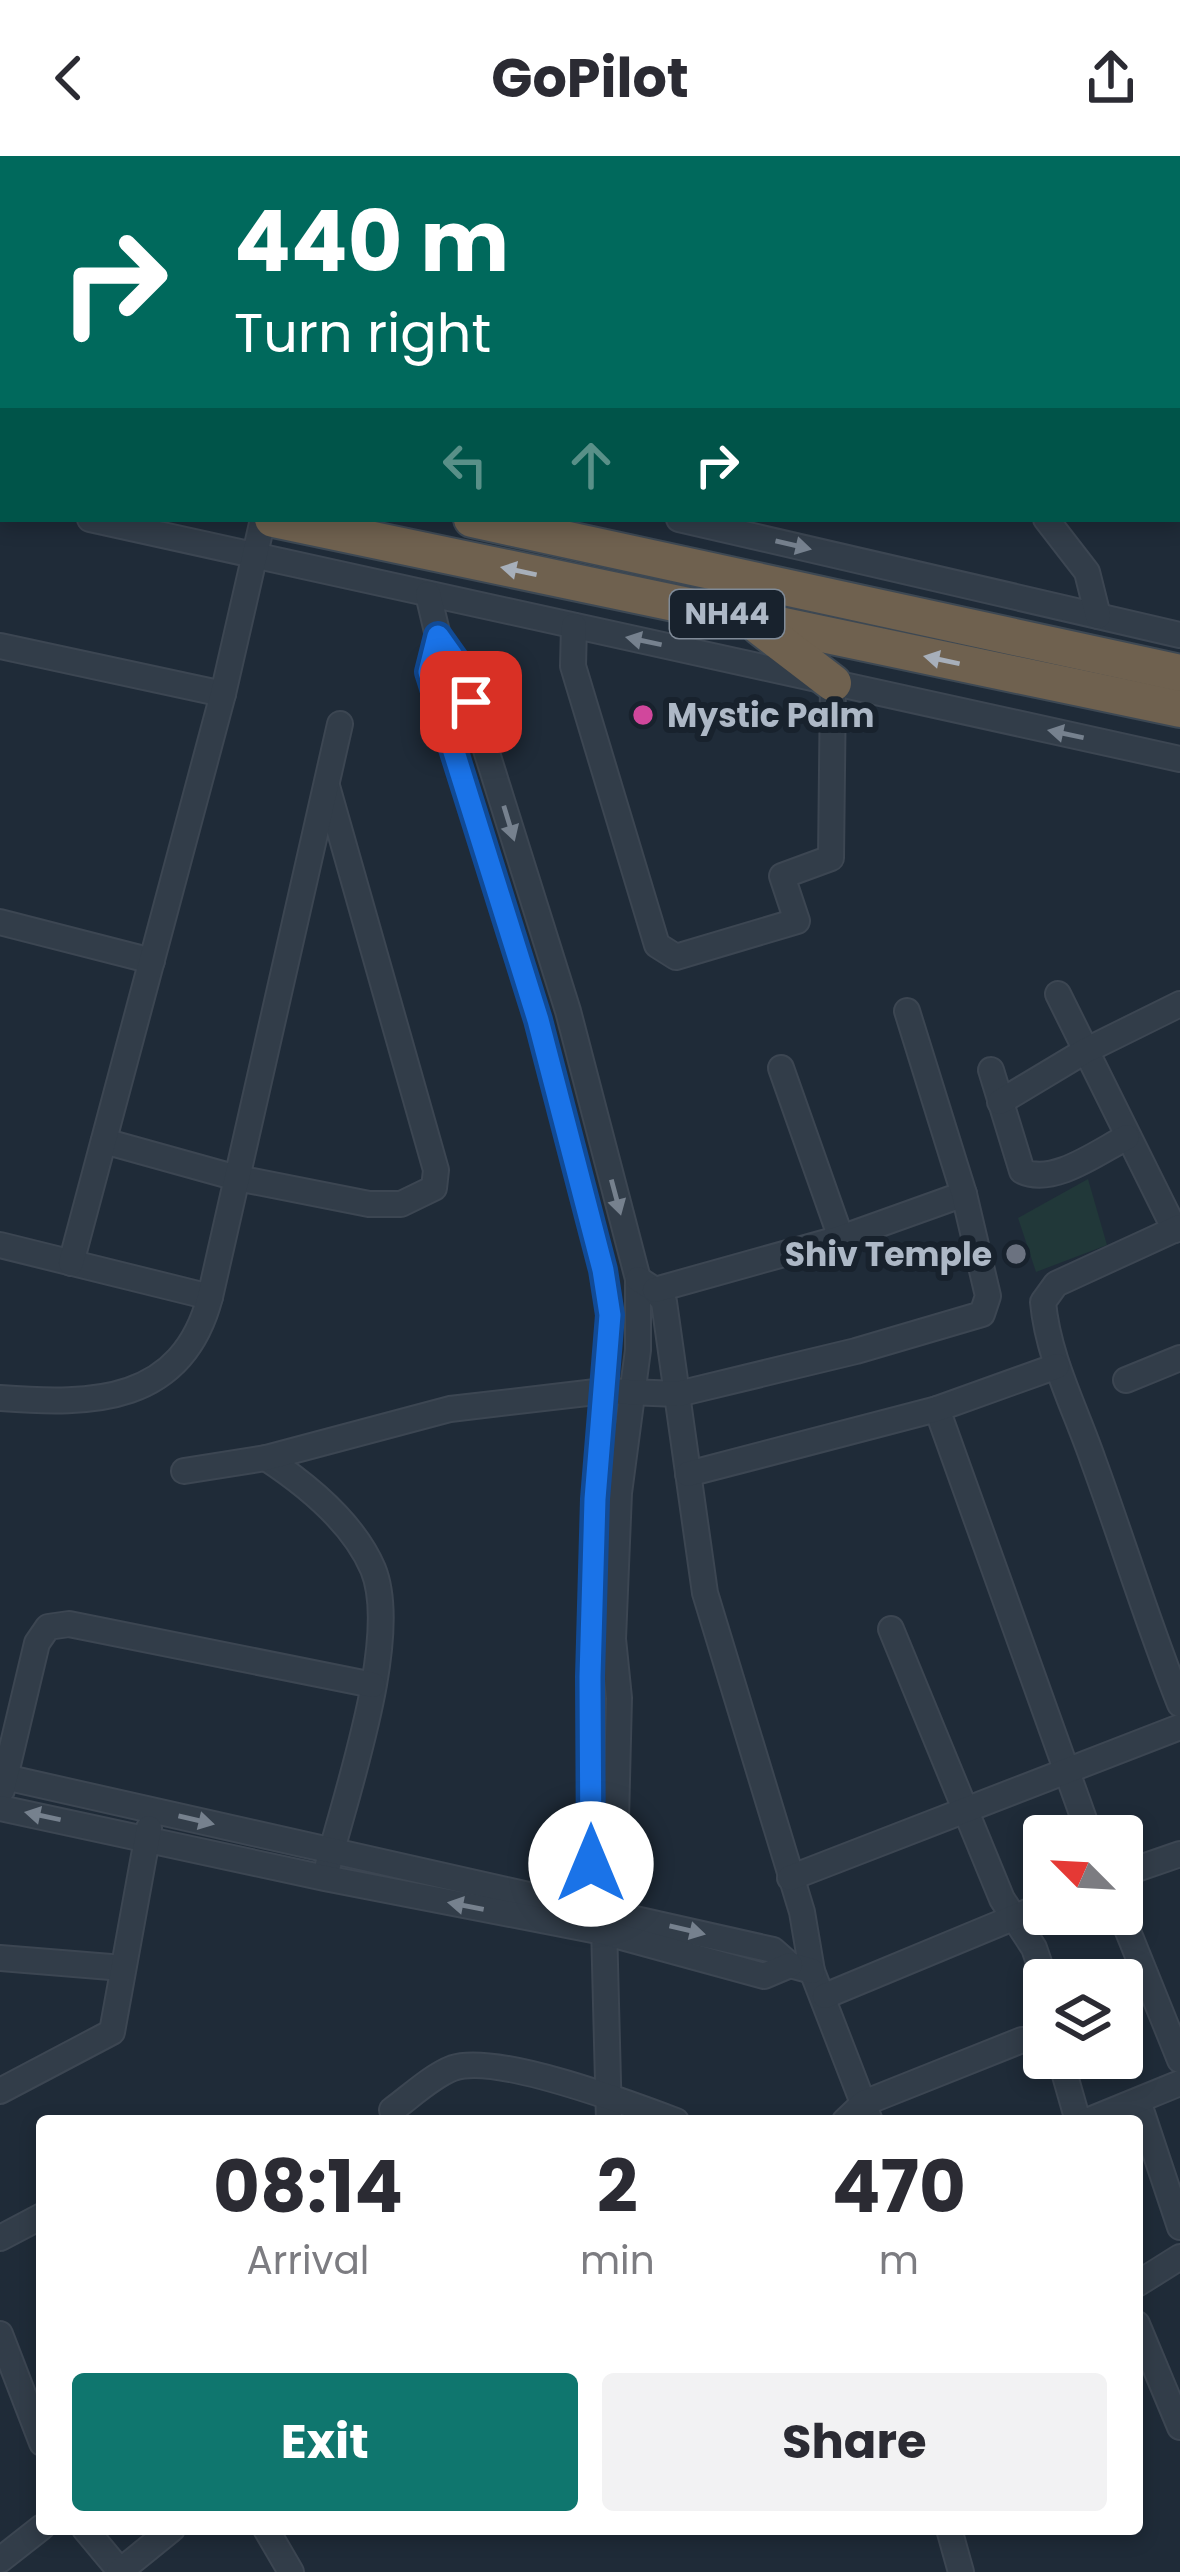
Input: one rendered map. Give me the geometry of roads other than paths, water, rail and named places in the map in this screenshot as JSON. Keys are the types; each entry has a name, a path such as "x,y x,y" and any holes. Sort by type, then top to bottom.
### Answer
{"highway":[{"name":"NH44","path":"287,522 1180,710"},
{"name":"NH44","path":"486,522 1180,674"},
{"path":"749,619 833,683"}],"street":[{"path":"103,522 1180,759"},
{"path":"71,1263 224,694 262,522"},
{"path":"692,522 1180,635"},
{"path":"1048,522 1087,572 1099,616"},
{"path":"428,594 438,636 460,667 568,1011 646,1284 619,1493 613,1639 619,1719 615,1860 603,1909"},
{"path":"574,626 572,666 657,945 676,957 797,921 782,876 832,858 833,683"},
{"path":"438,636 429,672 538,1020 603,1270 610,1315 595,1499 590,1677 591,1864 603,1909 610,2109"},
{"path":"0,646 224,694"},
{"path":"0,1398 75,1403 124,1393 148,1383 197,1338 340,724"},
{"path":"463,780 493,772"},
{"path":"104,1141 237,1178 385,1206 426,1194 436,1184 436,1170 326,784"},
{"path":"0,922 152,961"},
{"path":"1058,994 1178,1229 1056,1284 1046,1294 1044,1317 1138,1599 1180,1704"},
{"path":"1000,1102 1085,1051 1180,1004"},
{"path":"184,1471 266,1458 450,1408 604,1391 678,1394 856,1351 982,1314 988,1296 964,1193 907,1011"},
{"path":"781,1068 842,1238"},
{"path":"991,1070 1022,1171 1034,1177 1051,1175 1127,1137"},
{"path":"564,1120 595,1115"},
{"path":"646,1284 842,1238 964,1193"},
{"path":"0,1245 210,1297"},
{"path":"646,1284 664,1303 705,1592 802,1912 801,1968 825,1996 867,2112 1023,2040"},
{"path":"1126,1381 1180,1358"},
{"path":"688,1474 937,1409 1057,1366"},
{"path":"937,1409 1081,1815"},
{"path":"266,1458 325,1504 351,1533 373,1569 381,1601 373,1685 325,1878"},
{"path":"373,1685 69,1624 48,1627 37,1642 1,1784 152,1810 603,1909 764,1976 801,1968"},
{"path":"891,1629 1011,1918 1038,1959"},
{"path":"592,1722 619,1719"},
{"path":"790,1878 1180,1726"},
{"path":"0,1808 325,1878 603,1909"},
{"path":"0,2091 112,2032 152,1810"},
{"path":"1143,1867 1180,1854"},
{"path":"825,1996 1023,1913"},
{"path":"1129,1935 1180,2060"},
{"path":"0,1958 123,1969"},
{"path":"390,2115 452,2068 481,2064 610,2109 643,2115"},
{"path":"1068,2079 1081,2115"},
{"path":"1100,2115 1180,2083"},
{"path":"1138,2101 1143,2115"},
{"path":"1143,2116 1180,2227"},
{"path":"0,2238 36,2219"},
{"path":"1143,2280 1180,2257"},
{"path":"0,2333 36,2427"},
{"path":"1143,2338 1180,2427"},
{"path":"0,2560 36,2532"},
{"path":"90,2535 120,2572 165,2535"},
{"path":"269,2535 291,2572"},
{"path":"952,2535 961,2572"}],"place":[{"name":"Mystic Palm","path":"643,715"},
{"name":"Shiv Temple","path":"1016,1254"}]}
